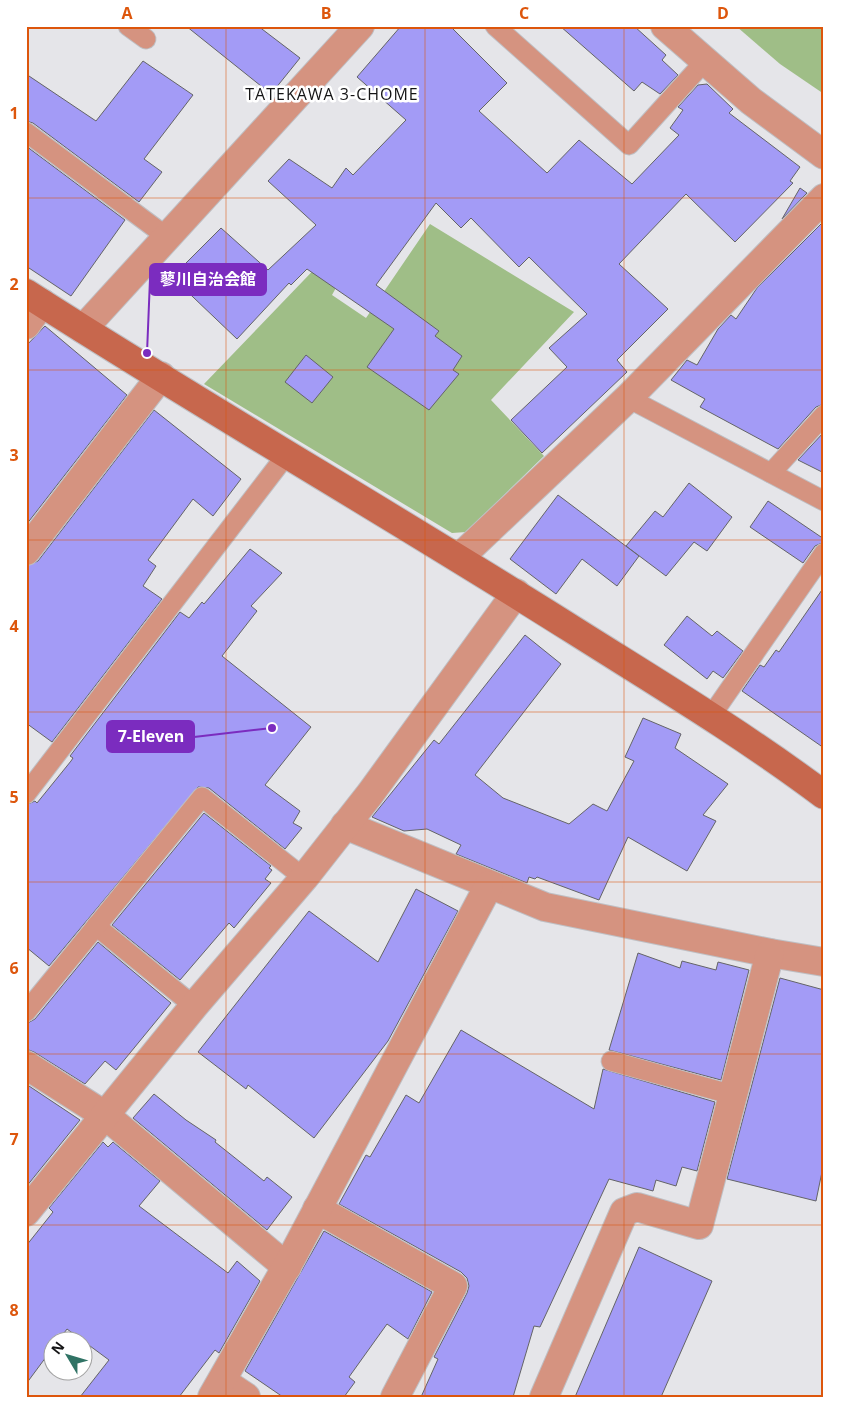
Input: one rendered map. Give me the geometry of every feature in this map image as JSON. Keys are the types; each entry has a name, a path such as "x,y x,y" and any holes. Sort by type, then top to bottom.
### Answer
{"street":[{"path":"83,329 360,26"},
{"path":"665,26 751,101 824,155"},
{"path":"459,558 628,398 824,198"},
{"path":"26,325 34,298 459,558 711,716 759,747 824,795"},
{"path":"26,551 160,376"},
{"path":"26,1212 194,1006 304,878 370,794 516,594"},
{"path":"345,825 488,885 544,906 770,953 824,962"},
{"path":"246,1397 217,1389 287,1267 488,885"},
{"path":"544,1397 624,1212 637,1207 699,1225 770,953"},
{"path":"26,1065 106,1116 287,1267"},
{"path":"317,1209 453,1286 395,1397"}],"lane":[{"path":"128,26 146,39"},
{"path":"495,26 629,145 705,61"},
{"path":"26,132 167,237"},
{"path":"628,398 824,501"},
{"path":"771,473 824,415"},
{"path":"26,794 287,454"},
{"path":"711,716 824,552"},
{"path":"26,1012 202,797 304,878"},
{"path":"96,926 194,1006"},
{"path":"611,1061 733,1095"}],"green space":[{"path":"736,26 824,26 824,94 780,64"},
{"path":"430,224 574,312 491,400 544,456 466,532 452,533 204,384 328,255 343,275 332,295 366,318"}],"building":[{"path":"186,26 258,26 300,58 271,94"},
{"path":"401,26 450,26 507,83 479,111 547,173 579,140 632,184 679,135 670,128 683,110 678,107 698,85 707,84 733,109 729,113 800,167 790,181 793,183 735,242 686,194 619,264 668,309 617,360 627,372 542,453 511,420 567,367 549,348 587,314 529,257 519,267 471,218 461,228 436,203 376,285 439,331 435,336 462,356 453,370 459,374 429,410 367,367 394,329 307,269 291,285 289,283 237,339 172,277 221,228 268,270 316,225 268,181 289,159 332,188 346,168 353,175 406,120 357,77"},
{"path":"560,26 634,26 666,55 662,60 678,75 660,94 642,82 634,91"},
{"path":"143,61 193,95 144,159 162,172 139,202 33,123 26,121 26,74 96,121"},
{"path":"26,146 125,220 71,296 26,266"},
{"path":"800,188 807,193 782,219"},
{"path":"824,221 824,404 816,407 778,449 700,407 705,399 671,380 687,360 697,365 718,329 731,315 736,319 757,288"},
{"path":"45,326 127,395 26,525 26,346"},
{"path":"306,355 333,377 312,403 285,382"},
{"path":"154,410 241,479 213,516 193,499 148,560 156,566 143,586 162,599 52,742 26,723 26,566 38,561"},
{"path":"824,432 824,473 798,460"},
{"path":"689,483 732,517 707,551 694,542 666,576 626,546 655,511 663,517"},
{"path":"558,495 639,556 617,586 582,559 556,594 510,559"},
{"path":"768,501 824,539 824,542 815,546 803,563 750,527"},
{"path":"250,549 282,573 251,606 257,611 222,656 311,727 265,785 300,811 293,823 302,828 285,849 209,788 198,787 49,966 26,947 26,805 35,801 37,803 71,761 73,758 70,756 180,612 189,618 202,602 204,604"},
{"path":"824,587 824,748 742,691 760,665 764,667 776,650 779,652"},
{"path":"687,616 712,636 717,631 743,651 723,678 713,671 707,679 664,645"},
{"path":"525,635 561,664 475,775 503,798 569,824 593,804 607,811 634,761 625,757 643,718 681,734 675,748 728,784 703,815 716,821 687,871 628,837 599,900 537,877 535,879 529,877 527,883 456,854 461,845 427,829 404,831 372,817 434,740 439,744"},
{"path":"204,813 271,866 269,868 272,870 265,879 271,883 234,928 229,923 180,980 112,925"},
{"path":"416,889 458,911 388,1041 314,1138 248,1085 246,1089 198,1052 309,911 378,962"},
{"path":"98,942 171,1003 116,1070 105,1061 85,1084 34,1052 26,1049 26,1024 35,1019"},
{"path":"638,953 680,968 682,961 716,970 718,962 749,970 721,1080 609,1050"},
{"path":"780,978 824,990 824,1162 816,1201 727,1179"},
{"path":"461,1030 594,1109 603,1069 715,1102 697,1171 682,1167 676,1186 656,1180 653,1191 609,1179 540,1327 534,1326 513,1397 421,1397 438,1359 434,1357 467,1293 469,1286 467,1278 461,1272 339,1204 366,1155 370,1157 406,1095 419,1103"},
{"path":"26,1084 80,1120 26,1187"},
{"path":"154,1094 186,1120 216,1140 215,1142 264,1181 267,1177 292,1197 267,1230 133,1118"},
{"path":"103,1142 108,1147 113,1142 160,1181 139,1206 228,1273 237,1261 260,1281 219,1353 215,1350 179,1397 80,1397 109,1360 92,1347 92,1330 42,1330 42,1362 26,1384 26,1246 53,1212 49,1208"},
{"path":"324,1231 432,1292 408,1339 387,1324 349,1377 355,1382 344,1397 283,1397 245,1371"},
{"path":"639,1247 712,1281 661,1397 575,1397"}],"place":[{"name":"蓼川自治会館","path":"147,353"},
{"name":"7-Eleven","path":"272,728"}],"district":[{"name":"TATEKAWA 3-CHOME","path":"332,94"}]}
